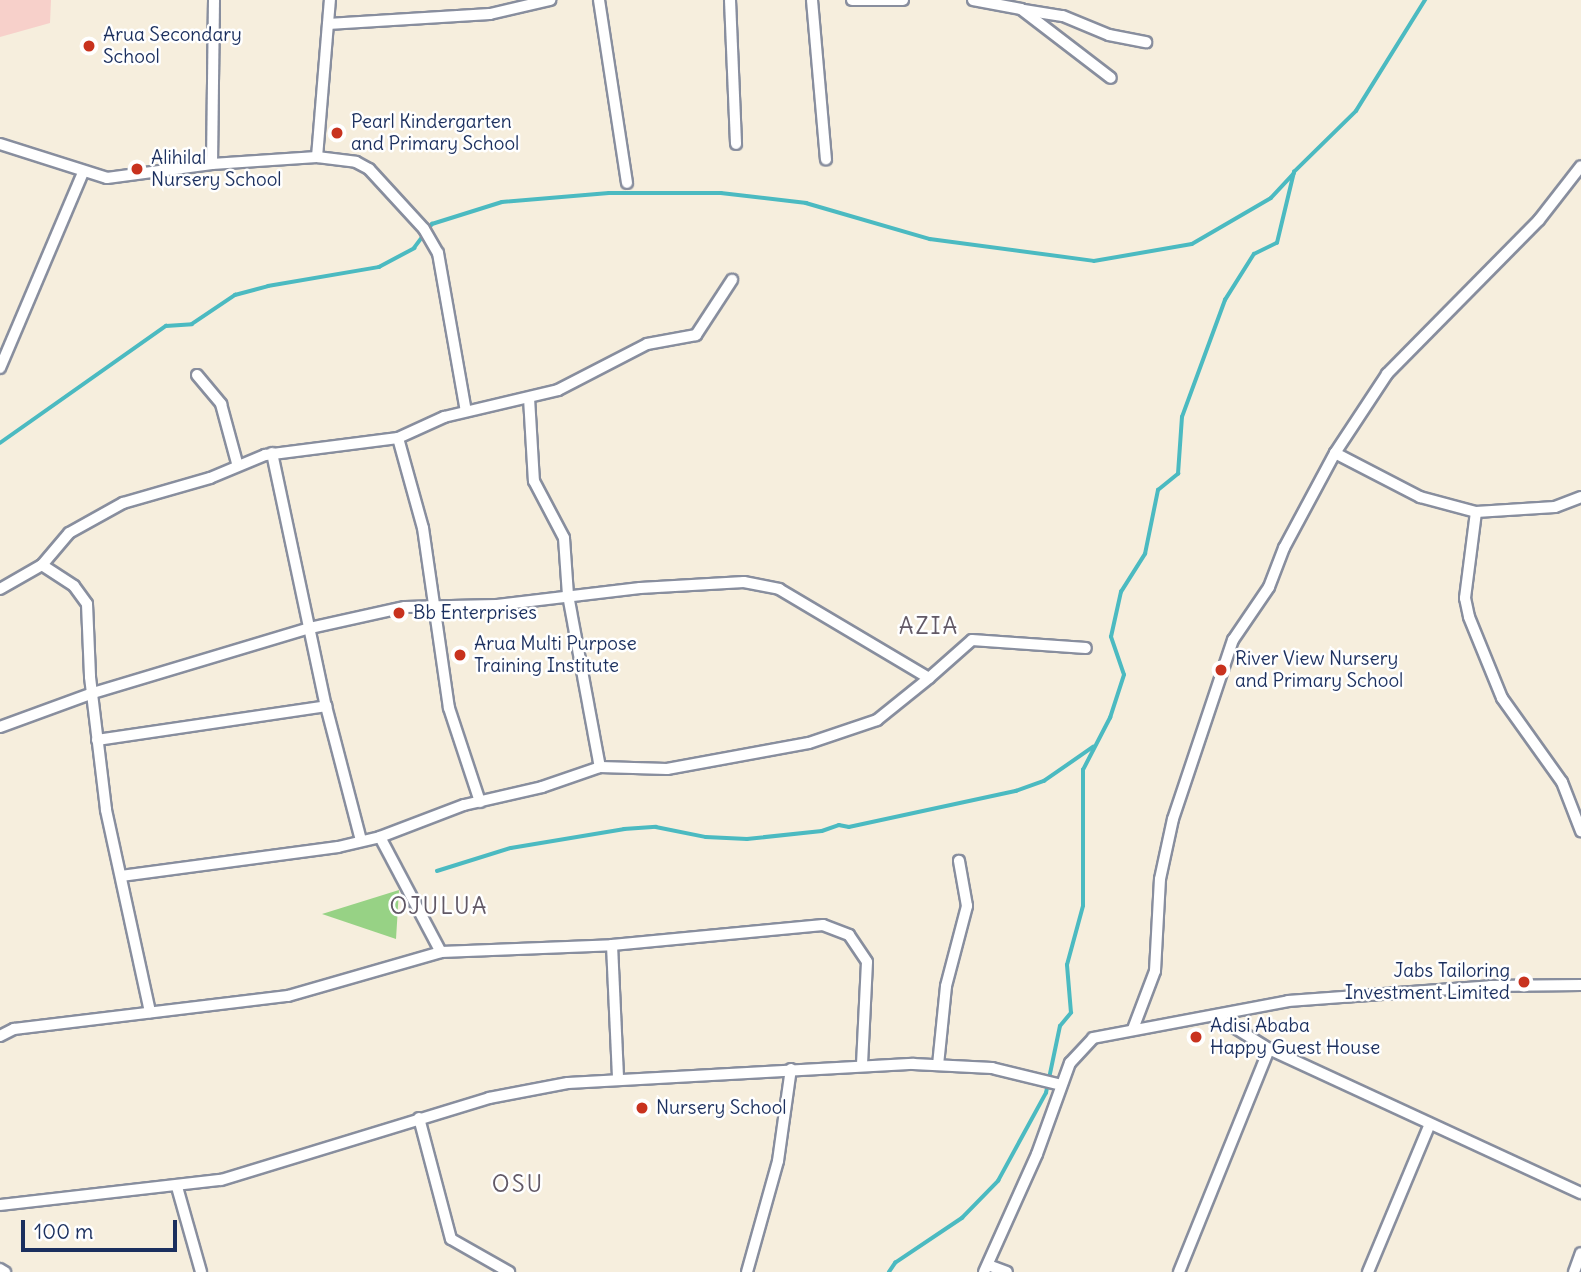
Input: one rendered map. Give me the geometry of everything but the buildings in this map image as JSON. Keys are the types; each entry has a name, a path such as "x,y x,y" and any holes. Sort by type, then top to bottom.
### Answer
{"street":[{"path":"212,164 214,0"},
{"path":"317,157 330,0"},
{"path":"328,24 490,14 550,0"},
{"path":"599,0 627,183"},
{"path":"730,0 736,144"},
{"path":"812,0 826,159"},
{"path":"852,0 903,0"},
{"path":"973,0 1063,16 1109,35 1146,42"},
{"path":"1021,9 1111,78"},
{"path":"0,144 83,172 119,178 212,164 317,157 356,162 369,169 432,241 438,253 466,411"},
{"path":"1133,1030 1156,971 1160,879 1173,819 1233,640 1269,587 1284,548 1335,453 1395,363 1539,220 1581,166"},
{"path":"0,368 83,172"},
{"path":"0,589 42,565 69,533 123,503 211,478 237,463 272,453 398,438 466,411 558,390 647,345 696,335 732,279"},
{"path":"197,374 219,398 237,463"},
{"path":"529,398 534,481 564,538 568,595 600,767"},
{"path":"398,438 423,527 449,708 480,802"},
{"path":"272,453 326,706 361,840"},
{"path":"1335,453 1420,498 1476,512 1555,507 1581,497"},
{"path":"1476,512 1465,598 1469,617 1502,698 1562,782 1581,831"},
{"path":"42,565 74,586 87,604 97,740 106,810 150,1012"},
{"path":"0,727 93,694 310,628 435,603 497,605 568,595 734,582 779,589 929,678"},
{"path":"121,876 312,853 380,836 480,802 600,767 667,769 851,732 877,720 972,640 1086,648"},
{"path":"97,740 326,706"},
{"path":"380,836 441,952"},
{"path":"938,1065 946,986 967,906 960,861"},
{"path":"0,1036 14,1029 288,996 441,952 612,945 810,925 838,929 858,944 867,962 862,1065"},
{"path":"612,945 618,1078"},
{"path":"1007,1272 986,1269 1037,1154 1070,1063 1093,1038 1318,998 1490,986 1581,985"},
{"path":"1216,1016 1269,1049 1429,1126 1581,1193"},
{"path":"1179,1272 1269,1049"},
{"path":"0,1205 177,1187 305,1157 419,1118 531,1087 618,1078 862,1065 992,1068 1061,1085"},
{"path":"747,1272 778,1161 791,1069"},
{"path":"419,1118 451,1239 509,1272"},
{"path":"1368,1272 1429,1126"},
{"path":"177,1187 201,1272"},
{"path":"1574,1272 1581,1254"},
{"path":"0,1269 5,1272"}],"shaded area":[{"path":"0,0 51,0 50,23 0,37"}],"green space":[{"path":"399,890 396,939 322,914"}],"waterway":[{"path":"889,1272 895,1263 962,1218 998,1181 1046,1093 1060,1026 1071,1013 1067,965 1083,906 1083,770 1110,718 1124,675 1111,637 1121,592 1145,554 1158,490 1178,474 1182,417 1225,300 1254,254 1277,243 1294,172 1356,111 1425,0"},
{"path":"0,443 166,326 192,324 235,295 268,286 379,267 414,248 432,224 502,202 609,193 721,193 806,203 930,239 1094,261 1192,244 1271,198 1293,174"},
{"path":"437,871 511,848 624,829 656,827 706,837 747,839 822,831 839,825 849,827 1016,791 1044,781 1093,747"}],"place":[{"name":"Arua Secondary School","path":"89,46"},
{"name":"Pearl Kindergarten and Primary School","path":"337,133"},
{"name":"Alihilal Nursery School","path":"137,169"},
{"name":"Bb Enterprises","path":"399,613"},
{"name":"Arua Multi Purpose Training Institute","path":"460,655"},
{"name":"River View Nursery and Primary School","path":"1221,670"},
{"name":"Jabs Tailoring Investment Limited","path":"1524,982"},
{"name":"Adisi Ababa Happy Guest House","path":"1196,1037"},
{"name":"Nursery School","path":"642,1108"}],"district":[{"name":"AZIA","path":"929,626"},
{"name":"OJULUA","path":"439,906"},
{"name":"OSU","path":"518,1184"}]}
